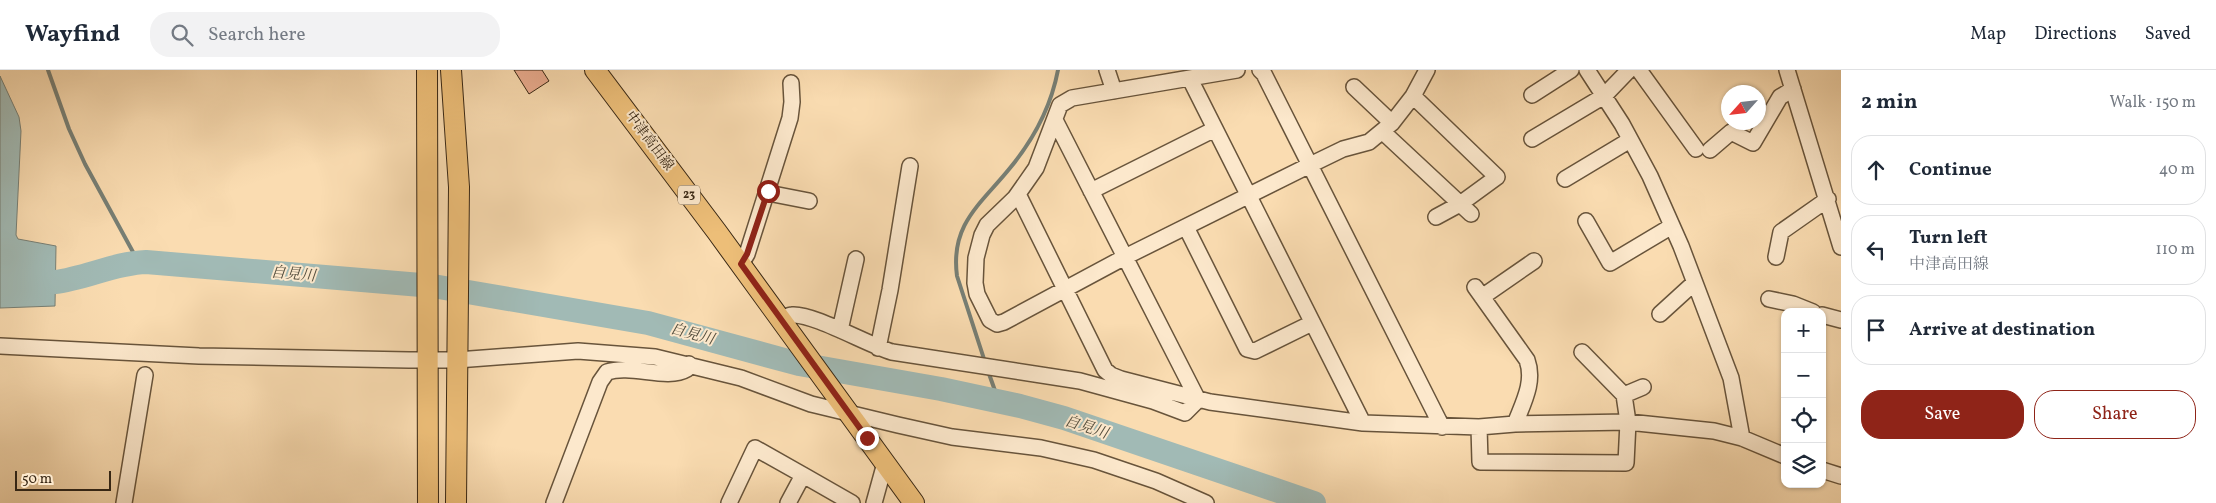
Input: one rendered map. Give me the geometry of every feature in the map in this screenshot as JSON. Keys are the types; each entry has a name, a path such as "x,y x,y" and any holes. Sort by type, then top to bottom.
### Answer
{"main road":[{"path":"427,70 428,503"},
{"path":"451,70 459,187 456,503"},
{"name":"中津高田線","path":"595,70 741,264 914,503"}],"street":[{"path":"1107,70 1114,91"},
{"path":"1237,70 1072,98 1060,105 1041,158 1018,194 987,225 982,235 976,258 975,283 987,317 993,323 1000,323 1125,257 1343,149 1369,142 1388,127 1412,96 1427,70"},
{"path":"1260,70 1264,74 1442,427"},
{"path":"1532,95 1571,70"},
{"path":"1587,70 1650,176 1672,226 1731,378 1742,438"},
{"path":"1532,139 1604,96 1629,70"},
{"path":"1639,70 1703,150 1730,132 1753,143 1780,97 1793,89"},
{"path":"1787,70 1833,208 1841,247"},
{"path":"1190,79 1363,423"},
{"path":"741,264 747,254 768,193 790,118 792,102 791,83"},
{"path":"1354,87 1388,127 1465,209"},
{"path":"1412,96 1497,177 1465,209 1436,217"},
{"path":"1055,120 1198,400"},
{"path":"1091,191 1215,129"},
{"path":"1565,179 1630,140"},
{"path":"878,348 890,290 910,166"},
{"path":"768,193 809,201"},
{"path":"1018,194 1105,370 1112,375 1198,400 1258,410 1363,423 1479,427 1515,424 1628,422 1714,431 1742,438 1781,454"},
{"path":"1776,257 1781,232 1833,208"},
{"path":"1586,221 1610,263 1672,226"},
{"path":"1186,227 1248,350 1255,350 1312,323"},
{"path":"840,330 856,259"},
{"path":"1515,424 1529,388 1530,368 1527,360 1478,292 1534,261"},
{"path":"1660,314 1694,283"},
{"path":"1769,299 1802,308"},
{"path":"781,320 792,315 824,323 878,348 909,356 1080,381 1185,413 1198,400"},
{"path":"1826,316 1841,320"},
{"path":"0,346 199,356 457,360 578,350 655,357 741,378 811,404 845,407 934,434 1041,448 1094,460 1156,481 1206,503"},
{"path":"1479,427 1480,462 1626,463 1628,422 1624,396 1582,352"},
{"path":"554,503 600,382 607,372 621,368 675,373 687,369 689,364"},
{"path":"124,503 145,375"},
{"path":"1624,396 1644,387"},
{"path":"729,503 755,448 852,503"},
{"path":"874,503 885,463"},
{"path":"1826,471 1841,476"},
{"path":"788,503 803,475"}],"water":[{"path":"0,76 19,117 21,131 16,235 18,239 56,246 55,306 0,308"}],"building":[{"path":"514,70 542,70 549,81 529,94"}],"waterway":[{"path":"48,70 69,129 85,164 139,263"},
{"path":"985,362 957,276 956,258 958,242 970,216 1019,157 1034,134 1051,97 1058,70"},
{"name":"自見川","path":"55,282 123,265 146,262 433,286 648,323 799,364 941,389 1020,406 1064,418 1314,503"},
{"path":"988,371 999,402"}],"route":[{"path":"768,191 747,254 741,264 867,438"}]}
